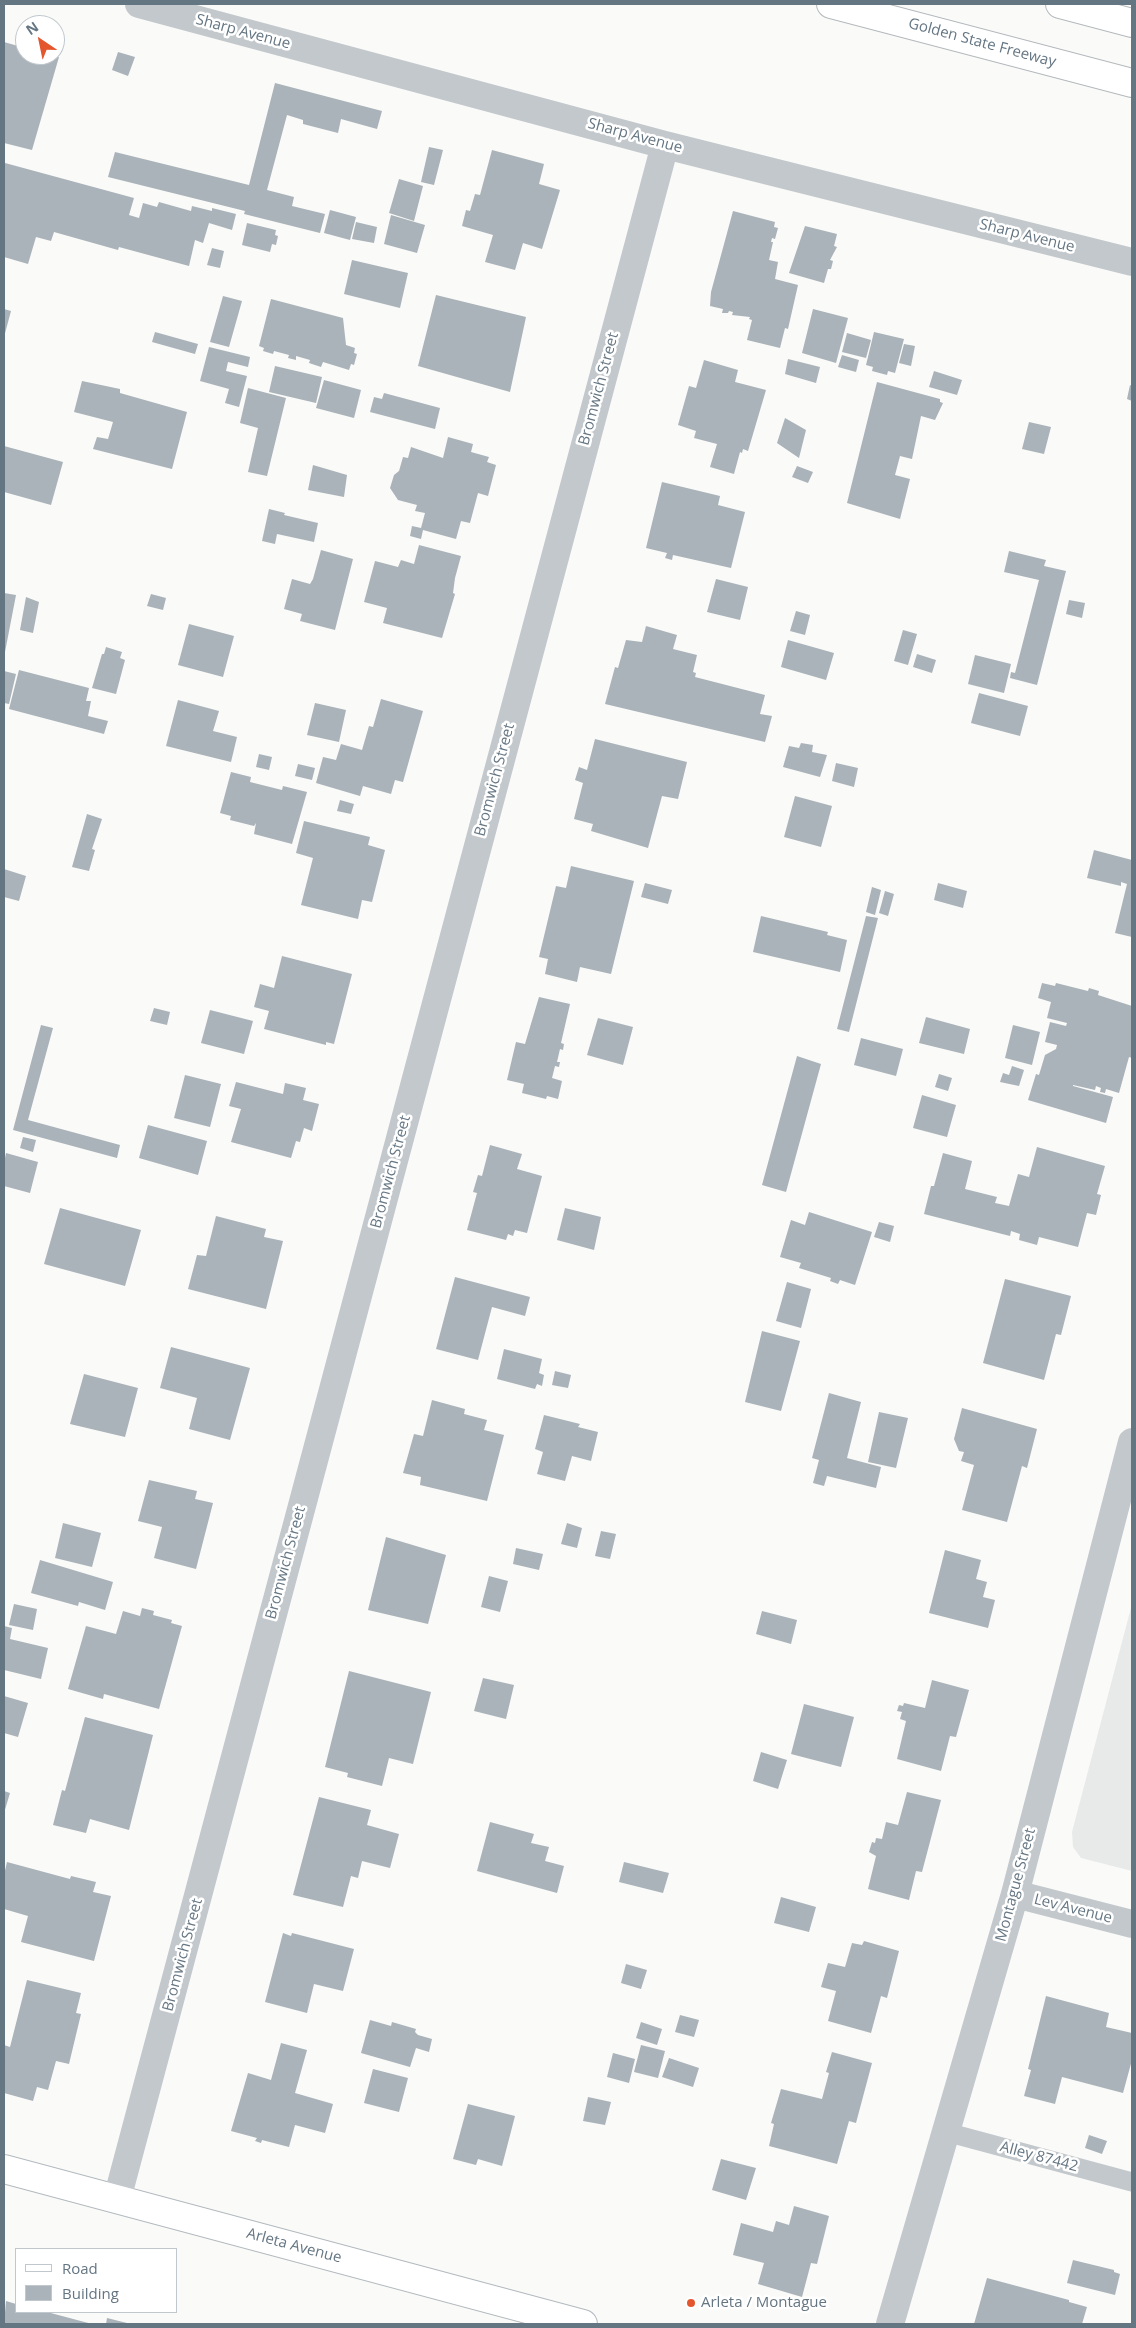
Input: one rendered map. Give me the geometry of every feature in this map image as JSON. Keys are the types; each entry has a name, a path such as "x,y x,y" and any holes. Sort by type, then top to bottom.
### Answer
{"main road":[{"name":"Golden State Freeway","path":"831,4 1132,82"},
{"path":"1060,4 1132,23"},
{"name":"Arleta Avenue","path":"4,2169 583,2324"}],"street":[{"name":"Sharp Avenue","path":"139,4 665,145 1132,262"},
{"name":"Bromwich Street","path":"117,2199 665,145"},
{"name":"Montague Street","path":"890,2324 1014,1894 1132,1442"},
{"name":"Lev Avenue","path":"1014,1894 1132,1924"}],"lane":[{"name":"Alley 87442","path":"946,2132 1132,2182"}],"shaded area":[{"path":"1132,1604 1132,1871 1081,1858 1073,1847 1072,1832"}],"building":[{"path":"4,42 15,45 15,65 57,65 32,150 4,143"},
{"path":"118,52 135,57 128,76 112,70"},
{"path":"275,83 382,111 377,129 341,119 338,133 303,124 303,120 287,115 267,190 294,197 292,206 325,214 320,233 244,214 245,211 108,177 115,152 249,185"},
{"path":"429,147 443,150 434,185 421,182"},
{"path":"492,150 544,164 539,184 560,190 542,249 523,243 515,270 485,262 493,235 462,226 466,210 470,211 475,194 480,195"},
{"path":"5,163 134,198 129,215 139,218 143,203 157,207 159,202 191,211 192,206 212,211 212,208 236,214 232,230 209,223 203,243 195,240 189,266 119,247 118,250 54,232 51,241 36,237 28,264 4,257"},
{"path":"399,179 423,186 414,221 389,213"},
{"path":"330,210 356,217 350,240 324,233"},
{"path":"733,211 775,222 774,227 778,228 775,239 772,238 771,242 773,242 769,260 778,262 775,279 798,285 788,329 785,328 780,348 747,340 752,320 749,319 750,317 732,315 733,312 729,311 728,313 722,313 723,309 710,306 711,292"},
{"path":"391,215 425,225 417,253 384,244"},
{"path":"356,222 377,227 374,243 352,239"},
{"path":"247,223 276,230 275,235 278,236 276,245 272,244 270,252 242,245"},
{"path":"805,226 837,234 834,246 837,247 830,260 833,261 831,269 828,269 824,283 789,273"},
{"path":"212,248 224,251 220,268 207,265"},
{"path":"352,260 408,273 400,308 344,294"},
{"path":"436,295 526,317 510,392 418,366"},
{"path":"223,296 242,301 229,347 210,342"},
{"path":"271,299 343,318 346,345 355,348 354,353 357,354 354,365 351,364 349,370 323,362 321,367 309,363 310,360 296,356 296,360 288,358 289,355 274,351 273,354 263,351 264,348 259,346"},
{"path":"4,309 11,311 4,337"},
{"path":"813,309 848,318 836,363 802,353"},
{"path":"155,332 198,344 195,354 152,342"},
{"path":"874,332 904,339 895,373 888,371 887,375 872,371 873,367 866,365"},
{"path":"847,333 871,340 866,358 842,352"},
{"path":"904,344 915,346 911,366 899,363"},
{"path":"209,347 250,357 248,367 228,362 226,371 247,376 239,407 225,403 229,389 200,381"},
{"path":"842,355 859,360 856,372 838,367"},
{"path":"788,359 820,367 816,383 785,374"},
{"path":"704,360 738,370 735,382 766,390 748,451 743,449 742,453 740,452 734,474 710,467 717,444 694,438 696,431 678,425 689,386 696,388"},
{"path":"275,366 322,377 316,403 269,392"},
{"path":"934,371 962,380 957,395 929,387"},
{"path":"324,380 361,390 354,418 316,408"},
{"path":"82,381 120,389 120,393 187,412 172,469 93,449 97,437 108,439 113,422 74,412"},
{"path":"877,382 940,399 940,402 943,403 935,420 921,416 912,459 900,456 895,475 910,479 900,519 847,503"},
{"path":"1130,385 1132,386 1132,401 1127,399"},
{"path":"248,388 286,398 267,476 248,472 258,428 240,423"},
{"path":"384,393 440,408 435,429 370,412 374,397 382,399"},
{"path":"785,418 806,430 799,458 777,443"},
{"path":"1029,422 1051,427 1044,454 1022,449"},
{"path":"448,437 473,444 471,452 489,457 487,462 496,465 488,496 478,493 470,523 461,521 456,539 423,530 421,539 410,536 412,526 421,528 425,513 415,511 417,505 398,500 390,488 394,475 399,471 403,457 408,458 411,447 443,458"},
{"path":"4,446 63,462 51,505 4,492"},
{"path":"313,465 347,475 344,497 308,490"},
{"path":"797,466 813,472 808,483 792,477"},
{"path":"662,482 720,496 718,505 745,512 731,568 673,555 672,560 665,558 667,553 646,548"},
{"path":"269,509 285,513 284,515 318,523 314,542 277,534 275,544 262,541"},
{"path":"419,545 461,556 455,578 453,593 455,594 442,638 383,623 387,608 364,602 375,561 398,567 401,560 414,564"},
{"path":"321,550 353,559 335,630 300,621 302,614 284,609 292,579 310,584"},
{"path":"1009,551 1046,560 1044,566 1066,571 1037,685 1010,678 1011,672 1015,673 1039,580 1004,572"},
{"path":"716,579 748,587 740,620 707,612"},
{"path":"4,593 16,595 5,652 4,652"},
{"path":"151,594 166,598 163,610 147,606"},
{"path":"26,597 39,602 33,633 20,630"},
{"path":"1069,600 1085,603 1082,618 1066,614"},
{"path":"796,611 810,615 805,635 790,631"},
{"path":"189,624 234,636 223,677 178,665"},
{"path":"646,626 677,635 673,649 697,655 693,672 696,673 695,677 765,695 760,714 772,716 765,742 605,704 615,667 618,668 626,640 642,642"},
{"path":"903,630 917,634 908,665 894,661"},
{"path":"788,640 834,653 826,680 781,667"},
{"path":"106,647 122,652 120,658 125,660 116,694 92,688 102,654 104,654"},
{"path":"917,654 936,660 932,673 913,667"},
{"path":"975,655 1011,664 1004,693 968,684"},
{"path":"19,670 89,688 86,701 91,701 88,716 108,721 104,734 9,709"},
{"path":"4,671 16,674 9,704 4,703"},
{"path":"979,693 1028,706 1020,736 971,723"},
{"path":"381,699 423,711 403,782 395,780 391,794 363,786 360,796 316,783 323,757 336,760 341,744 362,750 369,726 373,727"},
{"path":"178,700 219,711 213,731 237,737 231,762 166,746"},
{"path":"315,703 346,710 339,742 307,735"},
{"path":"595,739 687,762 678,799 662,796 648,848 591,831 593,824 574,819 583,783 575,780 579,767 587,770"},
{"path":"801,743 813,745 812,752 827,755 820,777 783,767 789,746 799,748"},
{"path":"259,754 272,757 269,770 256,767"},
{"path":"836,763 858,768 854,787 832,781"},
{"path":"298,764 315,768 312,780 295,776"},
{"path":"231,772 251,777 250,782 282,790 283,786 307,792 292,844 254,834 256,823 254,826 230,820 231,816 220,813"},
{"path":"795,796 832,806 821,847 784,837"},
{"path":"340,800 354,804 351,814 337,811"},
{"path":"87,814 102,819 92,849 95,850 89,871 72,867"},
{"path":"304,821 370,837 368,845 385,850 372,902 362,900 358,919 301,905 313,858 296,853"},
{"path":"1094,850 1132,860 1132,937 1115,933 1127,884 1121,882 1121,886 1087,878"},
{"path":"571,866 634,881 611,974 580,967 577,982 545,974 548,959 539,957 556,886 566,888"},
{"path":"4,869 26,876 19,901 4,897"},
{"path":"645,883 672,890 668,904 641,897"},
{"path":"938,883 967,891 963,908 934,900"},
{"path":"872,887 881,890 875,915 866,912"},
{"path":"885,891 894,894 888,916 879,913"},
{"path":"761,916 828,932 827,935 847,940 840,972 753,952"},
{"path":"866,916 878,918 849,1032 837,1029"},
{"path":"282,956 352,974 334,1044 326,1042 326,1045 264,1029 269,1011 254,1007 260,984 274,988"},
{"path":"1042,983 1055,986 1056,983 1088,991 1089,988 1099,991 1098,995 1132,1006 1132,1058 1129,1057 1119,1093 1106,1089 1105,1093 1100,1092 1101,1088 1096,1086 1095,1090 1073,1085 1113,1097 1106,1123 1028,1100 1036,1074 1039,1075 1045,1055 1056,1049 1057,1045 1045,1042 1050,1022 1066,1026 1067,1023 1047,1018 1051,1002 1038,998"},
{"path":"539,997 570,1004 561,1043 564,1044 563,1050 560,1049 557,1062 560,1062 559,1067 555,1066 552,1078 562,1081 558,1099 547,1096 546,1099 522,1093 524,1084 507,1080 516,1042 525,1044"},
{"path":"154,1008 170,1012 167,1025 150,1021"},
{"path":"210,1010 253,1021 244,1054 201,1043"},
{"path":"926,1017 970,1029 964,1054 919,1043"},
{"path":"598,1018 633,1027 623,1065 587,1055"},
{"path":"41,1025 53,1028 28,1120 120,1145 117,1158 13,1130"},
{"path":"1013,1025 1040,1032 1032,1065 1005,1058"},
{"path":"861,1038 903,1049 896,1076 854,1065"},
{"path":"797,1056 821,1064 786,1192 762,1185"},
{"path":"1012,1066 1024,1070 1019,1086 1000,1082 1003,1073 1009,1075"},
{"path":"939,1074 952,1078 948,1091 935,1087"},
{"path":"185,1075 221,1084 210,1127 174,1118"},
{"path":"236,1082 283,1094 285,1083 306,1088 303,1100 319,1104 312,1131 304,1128 300,1142 296,1141 291,1158 231,1142 241,1109 229,1106"},
{"path":"922,1095 956,1105 947,1137 913,1128"},
{"path":"148,1125 207,1141 198,1175 139,1158"},
{"path":"23,1137 36,1140 33,1152 20,1148"},
{"path":"490,1145 522,1154 517,1169 542,1176 527,1233 515,1230 513,1236 508,1234 506,1240 467,1230 477,1193 473,1192 478,1175 482,1176"},
{"path":"1037,1147 1105,1166 1097,1194 1101,1195 1096,1215 1087,1213 1078,1247 1039,1237 1037,1245 1019,1240 1020,1234 1011,1231 1010,1236 924,1214 931,1186 934,1186 943,1153 972,1161 965,1189 997,1197 995,1203 1009,1206 1018,1174 1029,1177"},
{"path":"6,1153 38,1162 30,1193 4,1186"},
{"path":"60,1208 141,1230 125,1286 44,1264"},
{"path":"565,1208 601,1217 594,1250 557,1240"},
{"path":"809,1212 872,1232 855,1285 840,1280 838,1284 830,1281 831,1278 799,1268 801,1263 780,1257 791,1220 805,1225"},
{"path":"216,1216 266,1229 264,1237 283,1241 266,1309 188,1289 197,1255 206,1256"},
{"path":"879,1222 894,1226 890,1242 874,1237"},
{"path":"455,1277 530,1297 525,1316 492,1307 478,1360 436,1349"},
{"path":"1005,1279 1071,1296 1061,1335 1056,1334 1044,1380 983,1363"},
{"path":"787,1282 811,1289 801,1328 776,1321"},
{"path":"762,1331 800,1341 781,1411 745,1402"},
{"path":"171,1347 250,1368 230,1440 189,1429 197,1398 160,1388"},
{"path":"504,1349 542,1359 539,1373 544,1375 542,1386 537,1384 535,1389 497,1379"},
{"path":"555,1371 571,1375 568,1388 552,1385"},
{"path":"84,1374 138,1388 125,1437 70,1424"},
{"path":"829,1393 861,1402 847,1458 881,1467 876,1488 827,1476 824,1486 813,1483 819,1460 812,1458"},
{"path":"432,1400 465,1409 464,1414 487,1420 484,1430 504,1435 487,1501 420,1485 421,1477 403,1473 414,1434 423,1436"},
{"path":"962,1408 1037,1429 1027,1468 1022,1466 1007,1522 962,1510 974,1465 961,1461 964,1452 959,1451 954,1439"},
{"path":"879,1412 908,1418 896,1468 868,1462"},
{"path":"544,1415 580,1424 578,1427 598,1432 591,1461 572,1456 565,1481 537,1474 543,1452 535,1449"},
{"path":"149,1480 197,1491 195,1499 213,1503 196,1569 154,1558 162,1527 138,1521"},
{"path":"63,1523 101,1533 92,1567 55,1558"},
{"path":"567,1523 582,1528 577,1548 561,1544"},
{"path":"601,1531 616,1534 610,1559 595,1556"},
{"path":"386,1537 446,1555 428,1624 368,1610"},
{"path":"516,1548 543,1554 539,1570 513,1564"},
{"path":"945,1550 981,1560 976,1579 987,1582 983,1597 995,1600 988,1628 929,1613"},
{"path":"40,1560 113,1582 105,1610 79,1602 78,1606 31,1593"},
{"path":"489,1576 508,1581 500,1612 481,1607"},
{"path":"14,1604 37,1609 33,1630 9,1625"},
{"path":"142,1608 154,1611 153,1615 172,1620 171,1623 182,1626 159,1709 104,1694 103,1699 68,1689 86,1626 116,1634 123,1611 140,1616"},
{"path":"762,1611 797,1620 791,1644 756,1634"},
{"path":"4,1626 12,1628 10,1639 48,1648 41,1679 4,1670"},
{"path":"349,1671 431,1692 413,1764 389,1758 382,1786 347,1777 348,1773 325,1767"},
{"path":"483,1678 514,1685 506,1719 474,1711"},
{"path":"932,1680 969,1690 956,1737 950,1736 941,1771 897,1759 906,1721 900,1719 902,1712 897,1711 899,1705 903,1706 904,1703 925,1708"},
{"path":"4,1696 28,1703 18,1737 4,1733"},
{"path":"804,1704 854,1717 841,1767 791,1754"},
{"path":"85,1717 153,1735 129,1830 90,1819 86,1833 53,1825 62,1790 65,1791"},
{"path":"761,1752 787,1760 778,1789 753,1781"},
{"path":"4,1791 10,1793 4,1813"},
{"path":"907,1792 941,1800 922,1872 916,1871 909,1900 868,1889 876,1856 869,1852 872,1842 875,1843 876,1838 882,1839 886,1822 898,1825"},
{"path":"319,1797 371,1810 367,1825 399,1834 390,1868 362,1861 358,1878 351,1876 343,1907 293,1895"},
{"path":"490,1822 534,1834 531,1843 549,1847 545,1861 564,1866 557,1893 477,1871"},
{"path":"7,1862 70,1879 71,1876 96,1882 93,1892 111,1896 94,1961 21,1942 28,1916 4,1909 4,1875"},
{"path":"624,1862 669,1873 663,1893 619,1882"},
{"path":"781,1897 816,1907 809,1932 774,1923"},
{"path":"283,1933 291,1936 292,1933 354,1949 343,1991 314,1984 307,2013 265,2002"},
{"path":"864,1941 899,1951 887,1998 881,1996 871,2033 828,2021 836,1991 821,1987 828,1963 845,1967 852,1943 862,1945"},
{"path":"626,1964 647,1970 641,1989 621,1983"},
{"path":"27,1980 81,1993 76,2013 81,2014 69,2064 56,2061 48,2090 37,2087 33,2101 4,2093 4,2045 10,2047"},
{"path":"1046,1996 1109,2013 1106,2027 1132,2033 1132,2060 1123,2093 1062,2077 1055,2104 1024,2096 1031,2070 1028,2069"},
{"path":"680,2015 699,2020 694,2037 675,2032"},
{"path":"370,2020 391,2026 392,2022 416,2029 415,2032 418,2035 432,2039 429,2052 416,2048 410,2067 361,2053"},
{"path":"641,2022 662,2029 657,2045 636,2038"},
{"path":"281,2043 307,2050 295,2093 333,2104 325,2133 295,2125 289,2147 262,2140 261,2143 255,2141 257,2138 231,2131 248,2073 271,2080"},
{"path":"641,2045 665,2051 658,2078 634,2072"},
{"path":"832,2052 872,2063 856,2123 849,2121 837,2164 769,2146 774,2124 771,2123 781,2089 822,2099 829,2073 826,2072"},
{"path":"613,2053 635,2059 629,2083 607,2077"},
{"path":"669,2058 699,2068 693,2087 662,2077"},
{"path":"373,2069 408,2078 399,2112 364,2103"},
{"path":"588,2097 611,2102 605,2125 583,2121"},
{"path":"468,2104 515,2116 502,2166 478,2159 476,2165 453,2159"},
{"path":"1089,2135 1107,2141 1102,2154 1085,2148"},
{"path":"721,2159 756,2168 746,2200 712,2190"},
{"path":"794,2206 829,2216 817,2264 811,2263 802,2297 758,2284 764,2263 733,2255 741,2223 773,2232 776,2221 789,2225"},
{"path":"1073,2260 1114,2270 1114,2272 1120,2274 1115,2295 1067,2283"},
{"path":"987,2278 1069,2300 1069,2302 1087,2307 1082,2324 974,2324"},
{"path":"6,2301 15,2304 15,2313 51,2313 92,2324 4,2324"},
{"path":"107,2318 131,2324 106,2324"}],"place":[{"name":"Arleta / Montague","path":"691,2303"}]}
